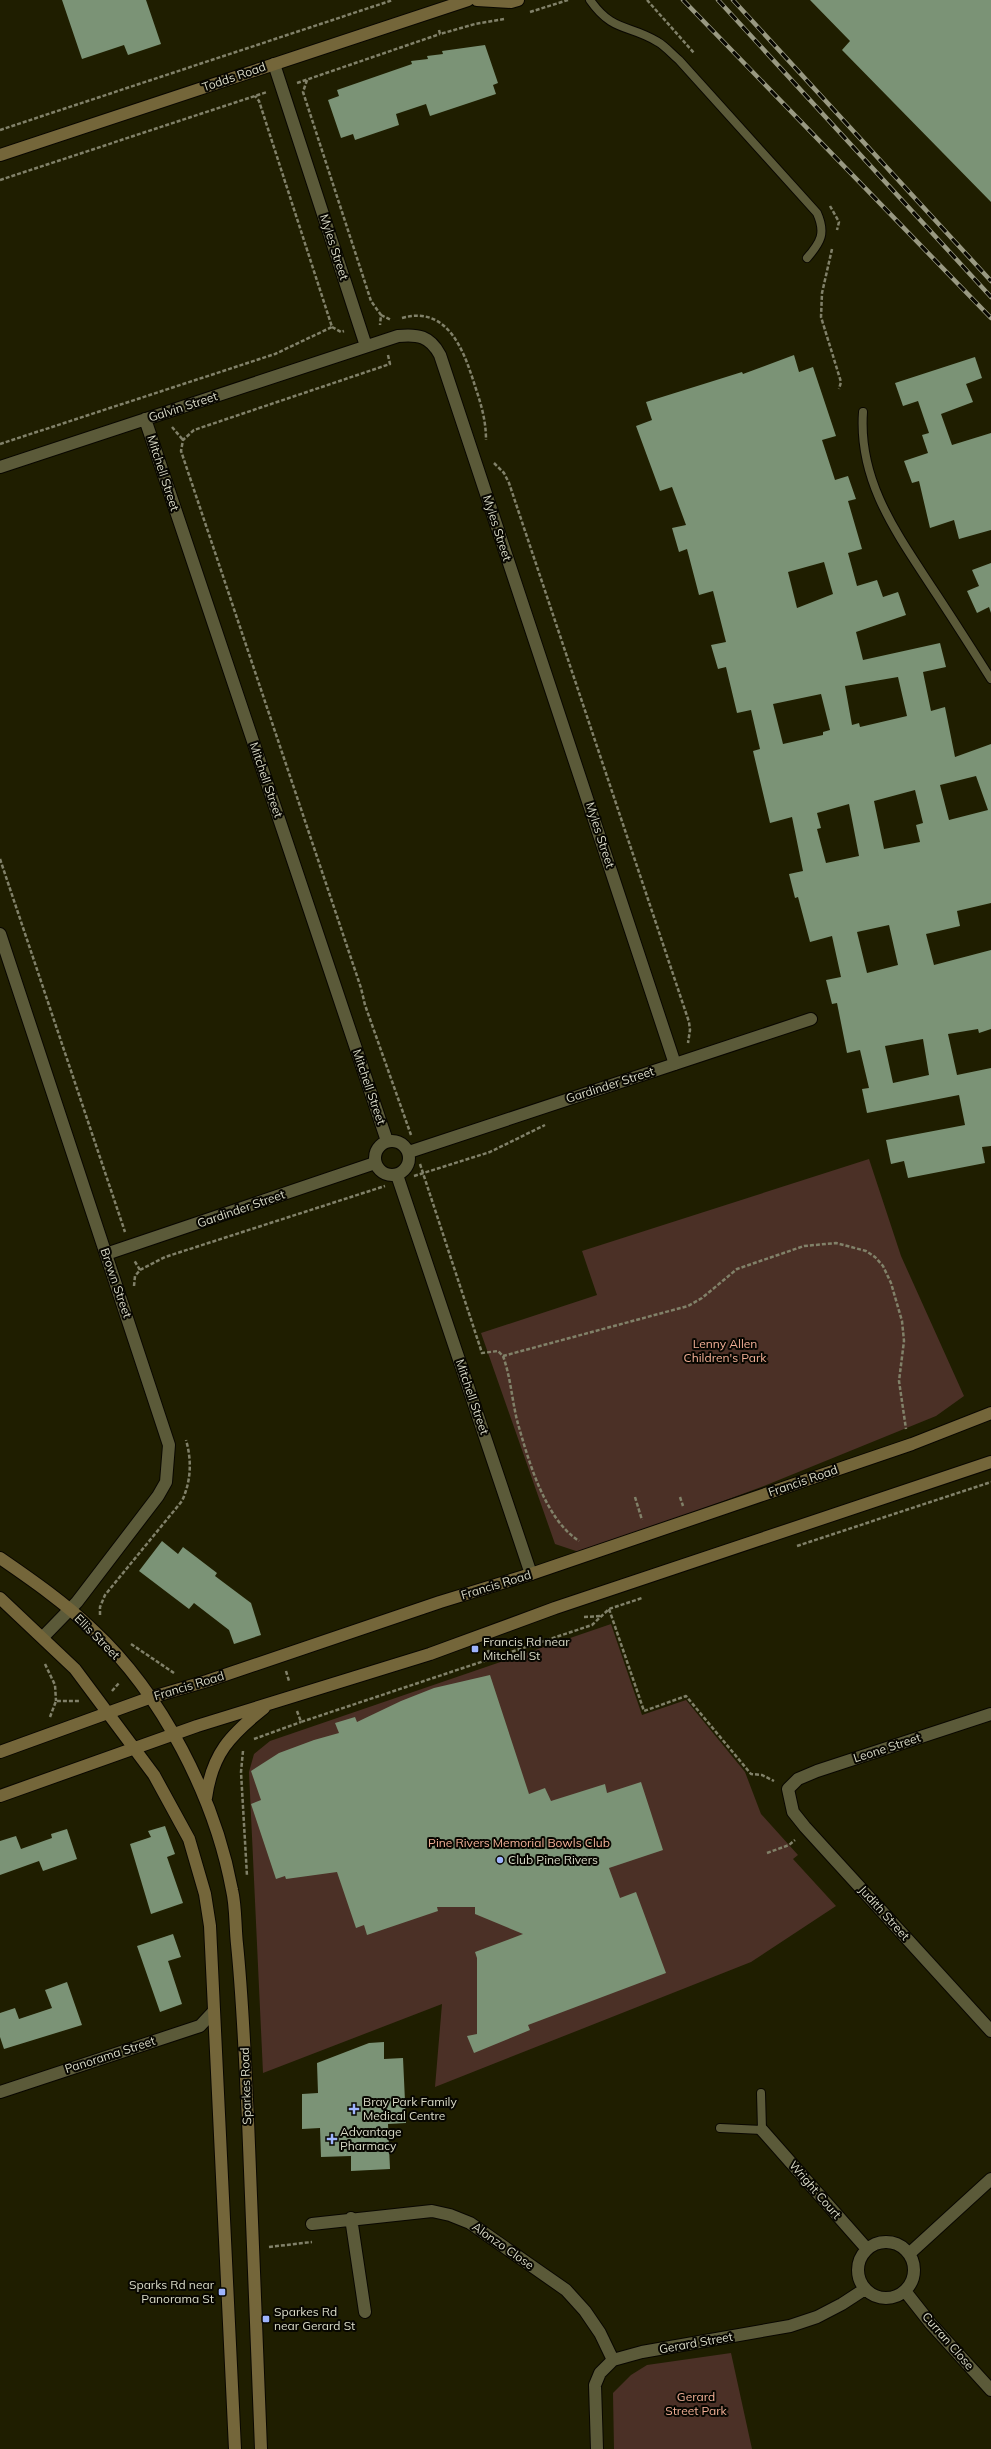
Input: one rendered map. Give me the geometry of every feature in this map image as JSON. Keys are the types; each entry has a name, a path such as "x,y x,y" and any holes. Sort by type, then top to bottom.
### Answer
{"street":[{"name":"Todds Road","path":"0,155 468,0"},
{"path":"477,0 511,2 518,0"},
{"name":"Myles Street","path":"274,64 366,346 398,336 419,335 431,342 440,355 675,1064"},
{"name":"Galvin Street","path":"0,467 366,346"},
{"name":"Mitchell Street","path":"145,419 387,1141"},
{"name":"Brown Street","path":"0,934 169,1445 166,1482 147,1513 69,1610 43,1637"},
{"name":"Gardinder Street","path":"412,1151 811,1019"},
{"path":"387,1141 398,1141 412,1151 406,1168 399,1178 387,1175 378,1168 375,1163 378,1147 387,1141"},
{"name":"Gardinder Street","path":"106,1254 375,1163"},
{"name":"Mitchell Street","path":"399,1178 531,1574"},
{"name":"Francis Road","path":"0,1752 149,1698 207,1681 432,1604 531,1574 912,1444 991,1413"},
{"path":"0,1796 55,1778 174,1734 430,1654 555,1608 991,1462"},
{"name":"Ellis Street","path":"0,1558 94,1630 131,1671 174,1734"},
{"path":"0,1598 43,1637 75,1669 101,1702 154,1775 189,1839 204,1894 210,1926 235,2449"},
{"path":"206,1798 208,1780 221,1750 238,1729 272,1703"},
{"name":"Leone Street","path":"788,1789 798,1779 817,1771 991,1714"},
{"name":"Sparkes Road","path":"174,1734 191,1765 206,1798 233,1892 243,2005 261,2449"},
{"name":"Judith Street","path":"788,1789 793,1812 808,1830 991,2031"},
{"name":"Panorama Street","path":"0,2092 200,2026 214,2011"},
{"name":"Wright Court","path":"762,2130 867,2250"},
{"path":"910,2253 991,2179"},
{"name":"Alonzo Close","path":"312,2224 351,2218 432,2211 450,2214 470,2223 566,2290 589,2316 613,2360"},
{"path":"351,2218 365,2312"},
{"path":"881,2242 897,2244 910,2253 914,2266 913,2280 905,2291 892,2298 877,2297 865,2288 859,2276 859,2262 867,2250 881,2242"},
{"name":"Gerard Street","path":"613,2360 642,2352 790,2326 817,2317 842,2304 865,2288"},
{"name":"Curran Close","path":"905,2291 931,2324 991,2390"},
{"path":"597,2449 594,2384 600,2373 613,2360"}],"lane":[{"path":"590,0 598,10 615,25 659,42 679,60 809,203 817,213 823,225 817,248 807,258"},
{"path":"863,412 862,428 867,457 882,508 991,679"},
{"path":"720,2128 762,2130 761,2093"}],"path":[{"path":"0,130 393,0"},
{"path":"524,13 568,0"},
{"path":"0,180 307,80 440,34 475,24 510,18"},
{"path":"439,30 440,34"},
{"path":"307,80 303,92 371,302 380,314 390,320 411,316 427,316 452,333 468,361 484,412 487,448"},
{"path":"0,444 275,354 332,327 302,229 259,101 255,96"},
{"path":"380,314 379,321 390,364 194,430 184,440 181,451 361,988 365,1005 376,1032 412,1151 423,1174 482,1353 498,1351 503,1356 518,1424 545,1499 560,1524 584,1545"},
{"path":"491,459 504,473 509,483 689,1022 688,1059"},
{"path":"140,1270 165,1257 399,1178 423,1174 490,1152 550,1123"},
{"path":"503,1356 688,1306 702,1298 737,1269 804,1246 836,1243 866,1251 875,1256 883,1266 890,1283 904,1332 899,1371 906,1432"},
{"path":"789,1548 991,1482"},
{"path":"635,1497 644,1526"},
{"path":"251,1740 592,1625 609,1609 649,1595"},
{"path":"609,1609 644,1710 686,1696 751,1774 762,1774 788,1789"},
{"path":"486,1646 491,1659"},
{"path":"48,1720 56,1701 101,1702 131,1671 142,1652"},
{"path":"282,1655 301,1722"},
{"path":"233,1892 247,1891 246,1846 241,1772 242,1754 246,1746"},
{"path":"768,1853 789,1845 808,1830"},
{"path":"253,2248 317,2241"}],"green space":[{"name":"Lenny Allen Children's Park","path":"869,1159 901,1256 964,1396 936,1416 764,1486 582,1553 555,1544 481,1333 597,1295 582,1251"},
{"name":"Pine Rivers Memorial Bowls Club","path":"611,1624 642,1715 686,1700 745,1772 761,1814 798,1855 793,1859 836,1906 751,1962 435,2087 442,2004 263,2073 249,1772 254,1754 270,1741"},
{"name":"Gerard Street Park","path":"731,2353 752,2449 614,2449 613,2393 631,2375 647,2365"}],"building":[{"path":"62,0 146,0 161,44 128,55 124,45 82,59"},
{"path":"810,0 991,0 991,202 842,50 850,41"},
{"path":"485,45 498,83 493,85 496,94 430,116 426,104 396,114 399,125 355,140 353,134 341,138 328,100 339,96 337,90 412,64 411,61 428,59 427,56 443,54 442,51"},
{"path":"794,355 799,372 813,367 836,436 822,440 835,480 848,476 856,499 848,501 862,549 848,553 857,586 877,580 883,597 898,592 906,615 856,632 863,660 940,643 946,667 923,672 931,711 945,707 955,757 991,744 991,903 957,911 960,926 926,934 934,965 991,950 991,1029 979,1033 978,1029 948,1034 957,1075 991,1068 991,1146 982,1147 985,1163 908,1178 904,1161 891,1164 886,1140 965,1125 959,1095 867,1113 862,1089 869,1088 860,1050 847,1053 837,1003 832,1004 826,980 841,977 832,936 810,942 798,897 795,898 789,874 803,871 792,817 770,823 753,751 760,749 751,710 737,713 726,667 718,669 711,645 726,642 713,591 699,595 687,549 679,552 672,528 686,525 672,487 660,491 636,426 652,420 646,402 742,372 743,374","holes":["824,562 833,594 797,608 788,572","898,677 907,716 860,727 859,723 852,725 845,686","821,694 830,730 823,732 823,735 783,744 773,704","976,776 988,810 949,820 940,785","915,790 923,823 916,825 920,842 884,849 874,801","849,804 859,856 826,863 817,829 821,828 817,813","889,925 898,965 867,973 857,932","923,1039 929,1075 893,1083 885,1046"]},
{"path":"975,357 982,378 966,384 973,402 941,414 952,445 991,433 991,530 959,539 954,520 930,528 919,481 912,483 904,461 928,453 922,435 929,433 918,401 903,406 895,383"},
{"path":"991,563 991,613 989,607 977,613 967,591 979,586 972,570"},
{"path":"162,1541 178,1554 183,1547 217,1573 215,1576 251,1603 261,1635 234,1644 229,1630 194,1603 189,1609 139,1571"},
{"path":"490,1675 529,1794 545,1788 551,1801 605,1784 607,1793 641,1782 663,1850 609,1868 620,1898 636,1892 666,1973 528,2025 530,2030 474,2053 467,2036 477,2034 477,1958 475,1952 523,1934 475,1914 475,1907 437,1907 438,1911 367,1935 364,1925 356,1928 337,1872 286,1879 285,1876 276,1879 251,1804 261,1800 251,1771 279,1753 314,1740 339,1733 335,1723 355,1717 357,1722 401,1701 434,1688"},
{"path":"165,1826 175,1854 167,1857 183,1903 151,1914 130,1844 151,1837 148,1831"},
{"path":"67,1829 77,1859 43,1871 39,1861 0,1875 0,1841 16,1836 21,1849 52,1838 51,1834"},
{"path":"173,1934 181,1957 168,1961 182,2004 160,2012 137,1946"},
{"path":"67,1982 82,2025 4,2049 0,2037 0,2013 15,2008 19,2019 52,2008 45,1990"},
{"name":"Bray Park Family Medical Centre","path":"384,2042 384,2059 403,2058 406,2123 388,2124 390,2169 351,2171 351,2156 321,2157 320,2128 302,2129 302,2094 318,2093 317,2063 369,2043"}],"railway":[{"path":"683,0 991,318"},
{"path":"718,0 991,297"},
{"path":"733,0 991,281"}],"place":[{"name":"Francis Rd near Mitchell St","path":"475,1649"},
{"name":"Club Pine Rivers","path":"500,1860"},
{"name":"Bray Park Family Medical Centre","path":"354,2109"},
{"name":"Advantage Pharmacy","path":"332,2139"},
{"name":"Sparks Rd near Panorama St","path":"222,2292"},
{"name":"Sparkes Rd near Gerard St","path":"266,2319"}]}
